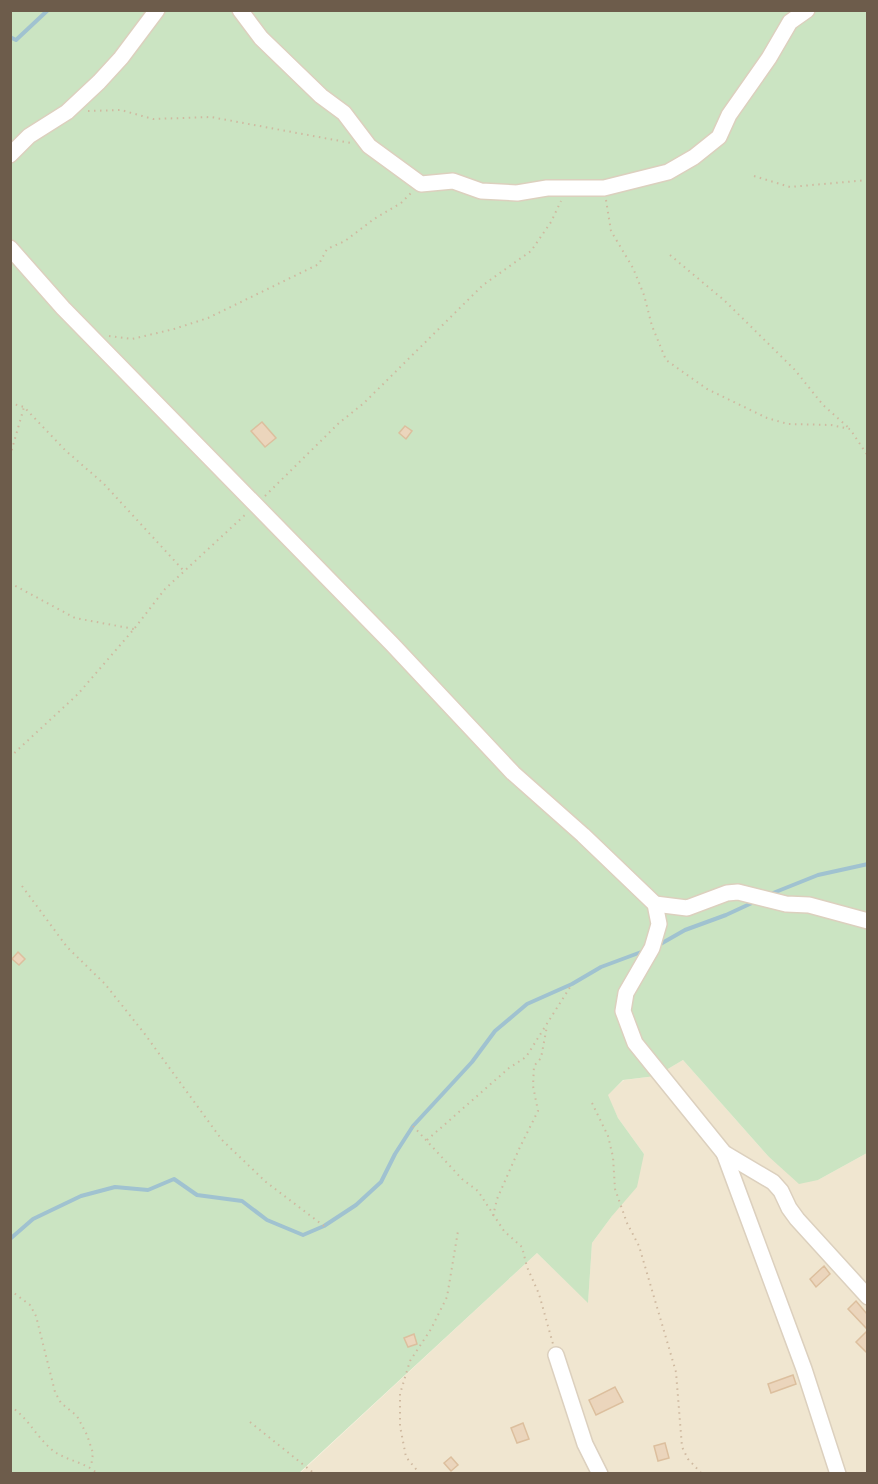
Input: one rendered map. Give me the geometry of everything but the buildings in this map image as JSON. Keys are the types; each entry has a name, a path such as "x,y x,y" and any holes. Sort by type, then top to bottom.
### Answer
{"street":[{"path":"10,155 29,136 67,112 99,82 121,58 157,10"},
{"path":"240,10 270,46 321,96 344,113 369,146 421,184 453,181 481,191 517,193 547,188 604,188 668,172 694,157 719,137 729,115 770,58 790,22 807,10"},
{"path":"10,248 63,308 392,644 513,772 655,904 659,924 652,948 626,993 623,1011 635,1043 724,1153 804,1369 838,1473"},
{"path":"655,904 687,908 727,893 738,892 786,904 809,905 867,921"},
{"path":"724,1153 778,1187 797,1219 867,1297"},
{"path":"556,1355 585,1444 600,1473"}],"path":[{"path":"88,111 121,110 153,119 211,117 369,146"},
{"path":"754,176 790,187 867,180"},
{"path":"90,335 132,339 208,318 319,264 327,249 345,242 374,219 400,203 421,184"},
{"path":"10,757 78,694 183,570 217,543 483,285 531,251 551,222 568,187"},
{"path":"604,188 611,231 633,268 666,360 707,389 767,418 788,424 831,425 850,429"},
{"path":"670,255 725,301 795,370 823,405 850,429 867,454"},
{"path":"10,403 24,407 65,450 104,484 183,570"},
{"path":"10,456 24,407"},
{"path":"10,583 75,618 134,629"},
{"path":"22,886 67,946 105,984 144,1033 222,1140 266,1182 324,1226"},
{"path":"426,1141 509,1068 526,1057 572,984"},
{"path":"493,1216 497,1199 538,1111 533,1086 534,1066 542,1059 547,1026"},
{"path":"592,1103 608,1136 615,1190 627,1223 639,1246 676,1372 682,1447 688,1460 702,1473"},
{"path":"413,1126 462,1179 478,1191 504,1231 522,1247 556,1355"},
{"path":"420,1473 406,1457 400,1426 400,1394 410,1361 431,1329 447,1297 458,1231"},
{"path":"10,1290 30,1305 36,1316 56,1392 62,1403 77,1416 87,1435 93,1453 91,1467"},
{"path":"10,1407 26,1419 39,1437 55,1452 91,1467 98,1473"},
{"path":"250,1422 315,1473"}],"shaded area":[{"path":"683,1060 768,1156 818,1180 867,1153 867,1473 299,1474 537,1253 588,1302 592,1243 612,1216 644,1154 618,1118 607,1095 624,1080 656,1076"}],"green space":[{"path":"10,11 867,11 867,1153 818,1180 799,1184 768,1156 683,1060 656,1076 623,1080 608,1095 618,1118 644,1154 637,1187 592,1243 588,1303 537,1253 299,1473 11,1473"}],"waterway":[{"path":"10,37 16,40 48,10"},
{"path":"768,895 818,875 868,864"},
{"path":"657,946 685,930 754,902"},
{"path":"10,1239 33,1219 81,1196 115,1187 148,1190 174,1179 197,1195 242,1201 267,1220 303,1235 324,1226 356,1205 381,1182 413,1126 472,1062 495,1031 527,1004 572,984 601,967 644,951"}]}
